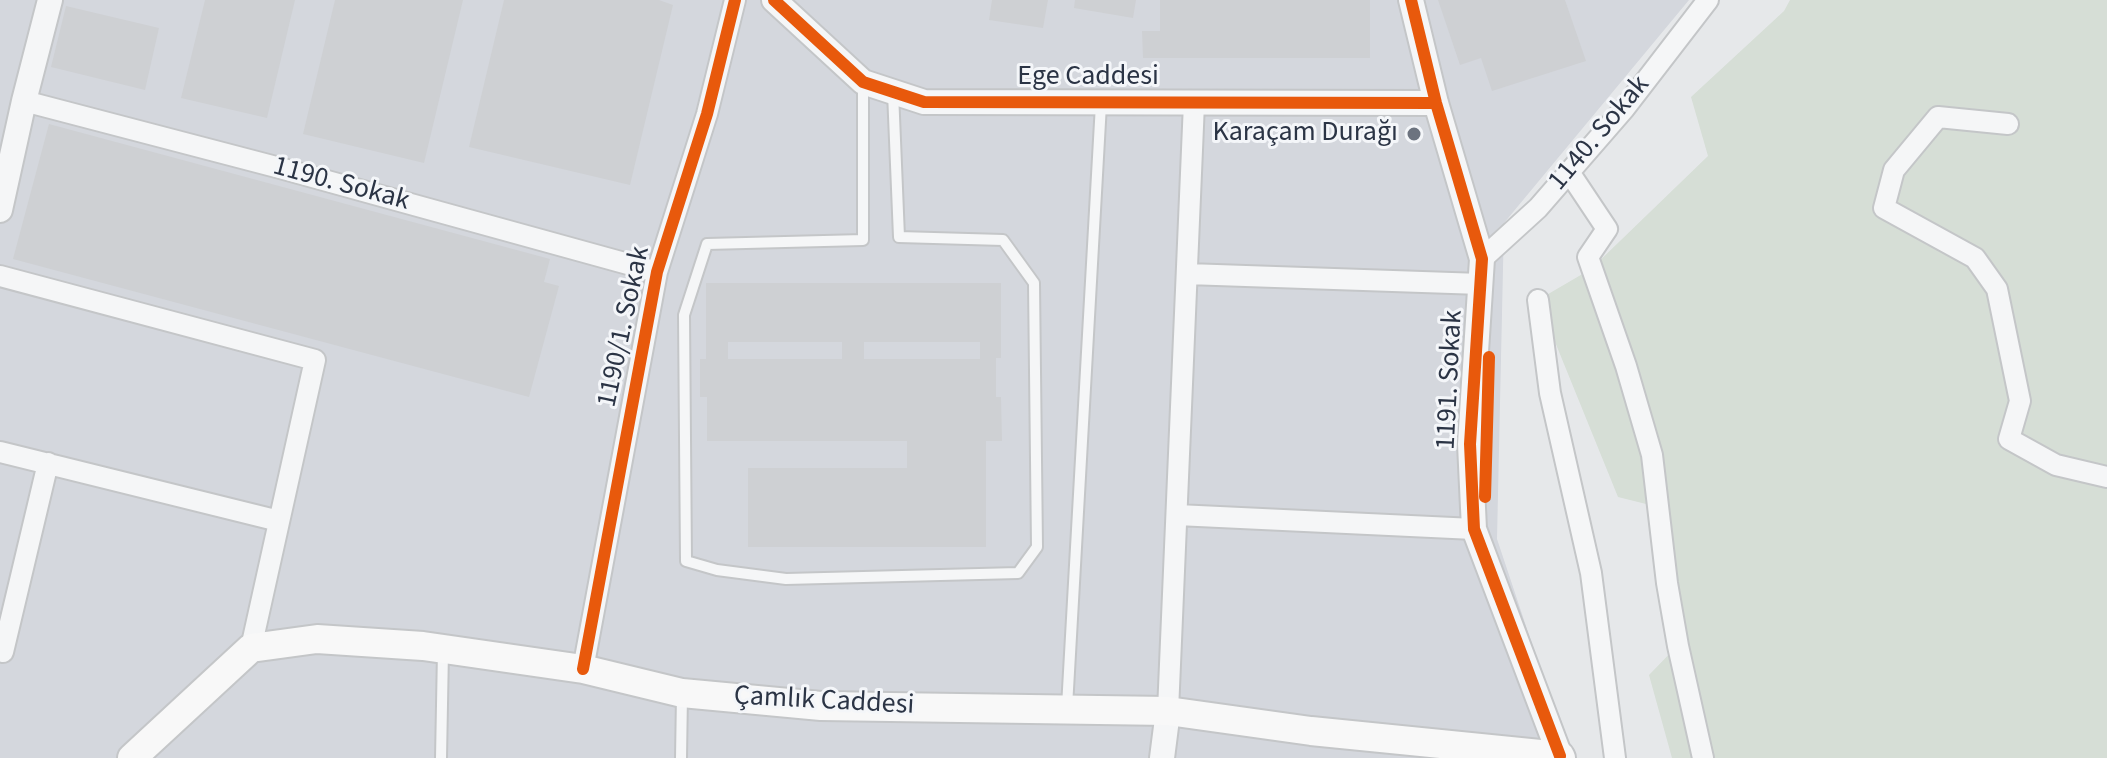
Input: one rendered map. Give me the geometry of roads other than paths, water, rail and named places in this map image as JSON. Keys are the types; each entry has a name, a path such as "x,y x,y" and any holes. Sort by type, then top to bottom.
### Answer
{"main road":[{"name":"Çamlık Caddesi","path":"251,648 317,639 443,649 583,669 682,693 821,706 1168,711 1311,731 1561,757"},
{"path":"132,758 251,648"}],"street":[{"path":"0,210 50,0"},
{"name":"1190/1. Sokak","path":"583,669 657,272 707,114 735,0"},
{"name":"Ege Caddesi","path":"774,0 863,82 924,102 1436,103"},
{"name":"1191. Sokak","path":"1411,0 1436,103 1482,259 1470,444 1474,529 1561,757"},
{"name":"1140. Sokak","path":"1482,259 1538,208 1624,109 1708,0"},
{"name":"1190. Sokak","path":"24,101 657,272"},
{"path":"1162,758 1168,711 1194,103"},
{"path":"2008,124 1938,117 1894,170 1884,208 1975,258 1997,289 2020,401 2009,439 2056,465 2107,477"},
{"path":"1569,172 1607,229 1588,257 1626,366 1652,455 1667,583 1703,758"},
{"path":"1187,274 1481,284"},
{"path":"0,276 315,360 251,648"},
{"path":"1538,300 1550,393 1591,573 1615,758"},
{"path":"0,452 279,521"},
{"path":"3,652 48,463"},
{"path":"1177,515 1474,529"}],"lane":[{"path":"863,82 863,240 707,244 684,315 686,561 717,570 786,579 1018,573 1037,547 1034,283 1003,240 899,237 893,90"},
{"path":"1067,709 1101,102"},
{"path":"441,758 443,649"},
{"path":"681,758 682,693"}],"place":[{"name":"Karaçam Durağı","path":"1414,134"}]}
